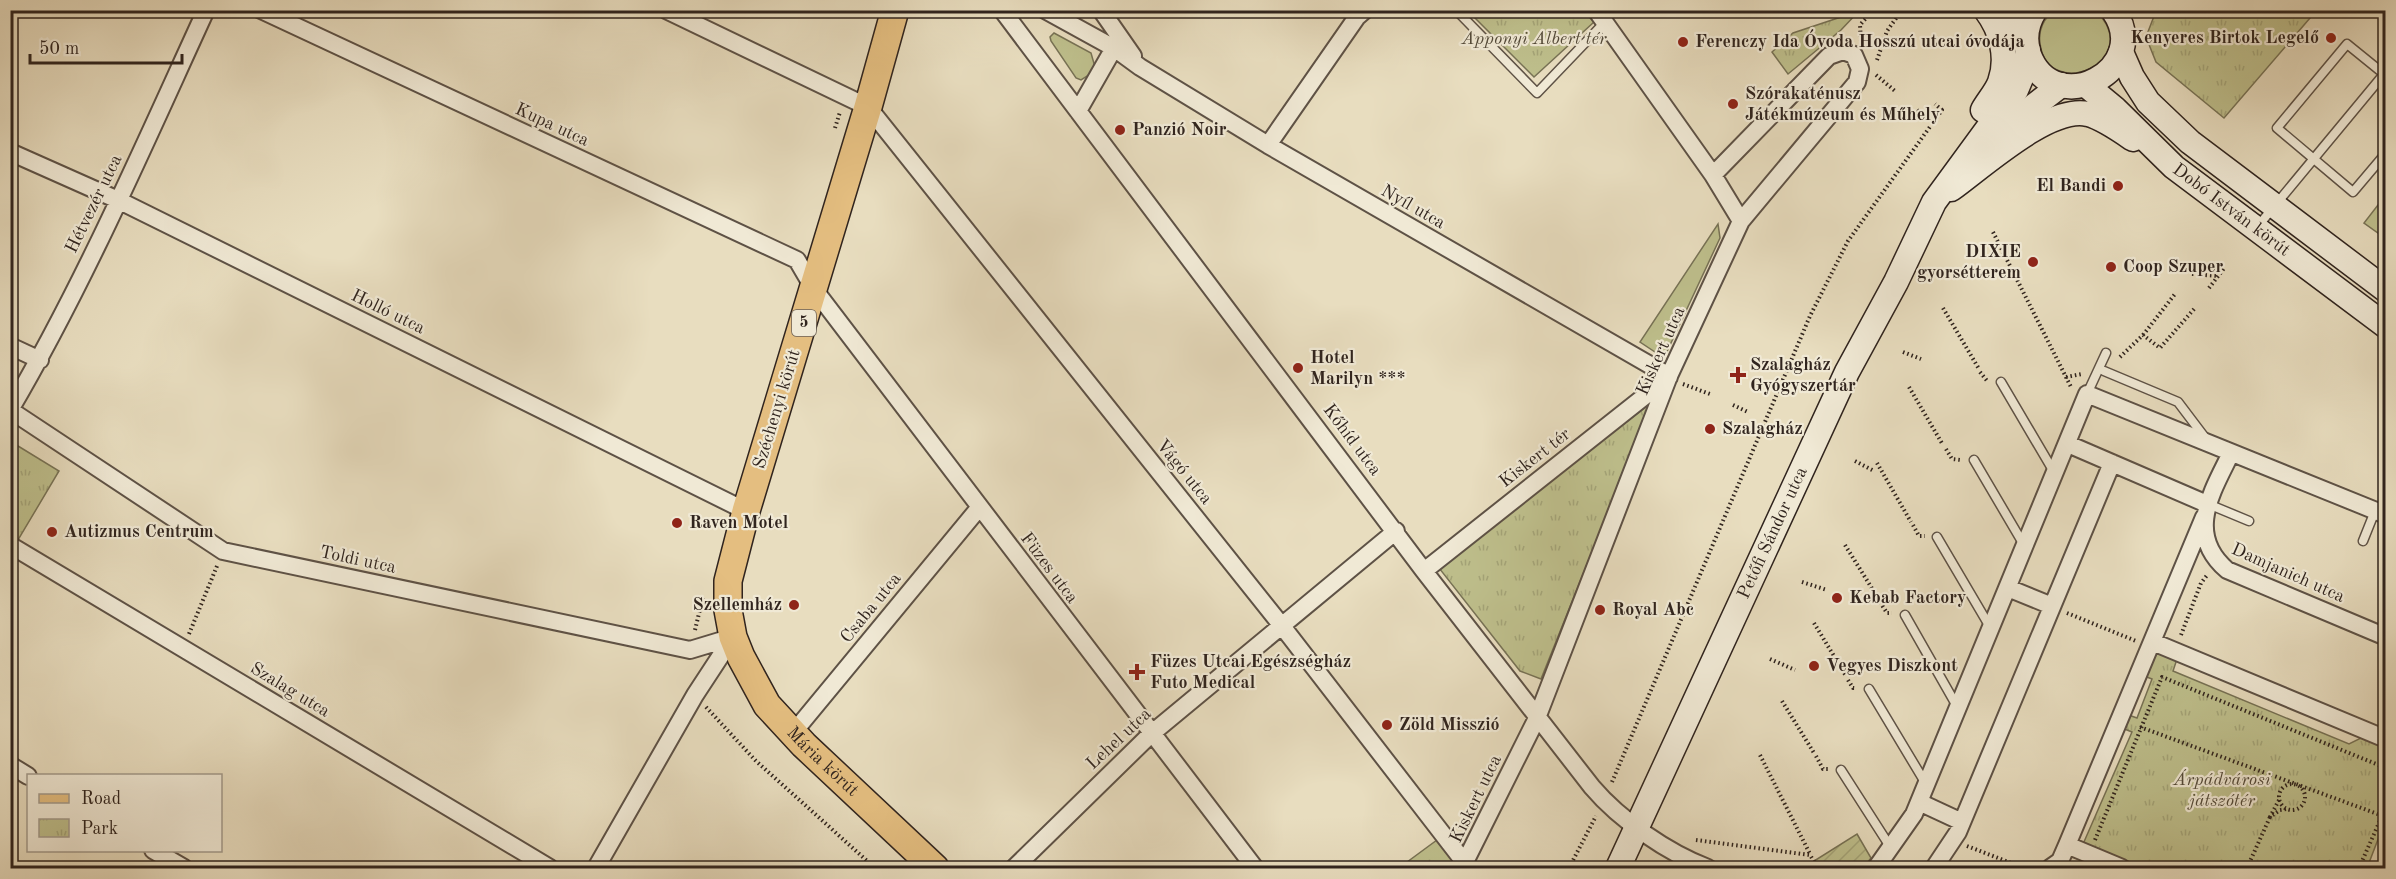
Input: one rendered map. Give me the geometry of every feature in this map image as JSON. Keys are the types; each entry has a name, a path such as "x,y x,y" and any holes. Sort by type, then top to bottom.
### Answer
{"main road":[{"name":"Széchenyi körút","path":"733,637 728,610 728,581 746,511 814,289 895,10"},
{"name":"Mária körút","path":"733,637 767,705 793,733 936,868"}],"street":[{"name":"Hétvezér utca","path":"10,410 40,360 118,200 206,10"},
{"name":"Kupa utca","path":"261,10 797,260 814,289"},
{"path":"666,10 868,107"},
{"name":"Kőhíd utca","path":"1002,10 1424,571 1603,800 1637,827 1687,860 1708,868"},
{"name":"Nyíl utca","path":"1045,10 1114,48 1140,67 1268,146 1674,379"},
{"name":"Nyíl utca","path":"1101,10 1140,67"},
{"path":"1268,146 1357,17 1365,10"},
{"path":"1934,202 1956,155 2000,84 2003,66 2002,46 1995,23 1986,10"},
{"path":"2007,10 2024,29 2039,72 2061,85 2086,85 2107,74 2121,52 2122,28 2117,12"},
{"name":"Petőfi Sándor utca","path":"1618,868 1847,372 1896,282 1934,202 2016,90 2024,71 2028,24 2036,10"},
{"path":"1601,16 1713,175 1741,221"},
{"path":"1078,111 1114,48"},
{"name":"Kiskert utca","path":"1464,866 1537,718 1674,379 1741,221 1857,82 1860,69 1854,56 1843,51 1829,56 1713,175"},
{"name":"Dobó István körút","path":"2121,52 2132,77 2148,102 2190,142 2385,290"},
{"name":"Petőfi Sándor utca","path":"1934,202 2022,115 2061,85"},
{"name":"Dobó István körút","path":"2086,85 2115,109 2175,167 2385,326"},
{"name":"Vágó utca","path":"868,107 1282,626 1464,866"},
{"path":"1934,202 2035,128 2064,115 2088,114 2117,128 2175,167"},
{"name":"Holló utca","path":"10,152 118,200 746,511"},
{"name":"Füzes utca","path":"814,289 1255,868"},
{"path":"10,346 40,360"},
{"name":"Kiskert tér","path":"1424,571 1674,379"},
{"path":"1876,868 1914,814 1927,785 2068,444 2079,391 2380,513"},
{"name":"Toldi utca","path":"10,410 223,552 690,650 733,637"},
{"path":"2068,444 2112,463 2205,510"},
{"path":"2050,868 2060,861 2067,845 2152,645 2205,510 2231,453"},
{"path":"1934,868 1958,831 2058,609 2112,463"},
{"name":"Csaba utca","path":"793,733 979,508"},
{"name":"Damjanich utca","path":"2205,510 2210,550 2216,561 2226,570 2385,637"},
{"name":"Lehel utca","path":"1014,868 1151,734 1396,531"},
{"name":"Szalag utca","path":"10,545 550,868"},
{"path":"2008,588 2058,609"},
{"path":"596,868 694,695 733,637"},
{"path":"2152,645 2174,651 2385,739"},
{"path":"10,765 27,775"},
{"path":"1919,802 1962,822"},
{"path":"2067,845 2122,868"},
{"path":"156,852 184,868"}],"lane":[{"path":"1456,10 1537,93 1601,16"},
{"path":"2256,228 2313,159 2385,75 2347,44 2277,128 2313,159 2353,192 2385,153"},
{"path":"2079,391 2100,371 2106,353"},
{"path":"2100,371 2178,402 2210,444"},
{"path":"2001,382 2055,474"},
{"path":"1974,460 2025,547"},
{"path":"2205,510 2249,521"},
{"path":"2363,542 2380,513"},
{"path":"1937,537 1991,629"},
{"path":"1905,615 1958,708"},
{"path":"1869,689 1927,785"},
{"path":"1841,770 1891,848"}],"path":[{"path":"1876,62 1887,31 1902,10"},
{"path":"2378,11 2385,20 2380,29 2385,34"},
{"path":"1569,868 1624,758 1810,316 1848,241 1942,110 1935,104"},
{"path":"1917,110 1932,122"},
{"path":"1992,232 2066,377 2079,391"},
{"path":"2209,288 2225,267"},
{"path":"2192,274 2218,276"},
{"path":"2066,377 2100,371 2143,335 2175,294"},
{"path":"1943,308 1978,369"},
{"path":"2143,335 2160,348 2195,308"},
{"path":"1904,352 1921,359"},
{"path":"1674,379 1710,394"},
{"path":"1909,387 1952,459 1974,460"},
{"path":"1733,405 1748,412"},
{"path":"1856,461 1874,471"},
{"path":"1877,463 1911,522"},
{"path":"1845,545 1878,598"},
{"path":"183,648 223,552"},
{"path":"2174,651 2201,583 2210,571"},
{"path":"1802,582 1827,590"},
{"path":"2058,609 2152,645"},
{"path":"1814,623 1846,676"},
{"path":"1770,659 1795,670"},
{"path":"2089,854 2162,678 2385,768"},
{"path":"1782,701 1814,753"},
{"path":"2120,720 2384,816"},
{"path":"1760,755 1818,868"},
{"path":"2247,868 2283,788 2297,784"},
{"path":"2270,817 2280,810 2297,810 2304,804 2306,796 2297,784"},
{"path":"2279,800 2288,809"},
{"path":"2359,868 2384,816 2385,807"},
{"path":"1696,840 1810,855"},
{"path":"1967,845 2024,868"}],"green space":[{"path":"2301,10 2310,18 2224,118 2156,62 2146,37 2156,11"},
{"name":"Apponyi Albert tér","path":"1468,11 1584,11 1594,22 1534,77"},
{"path":"1859,11 1841,30 1788,74 1772,52 1793,33"},
{"path":"2054,11 2096,11 2109,29 2110,46 2103,59 2090,69 2074,73 2059,71 2047,61 2040,43 2040,34 2047,17"},
{"path":"1054,33 1091,53 1095,67 1089,75 1081,80 1076,78 1051,41 1050,37"},
{"path":"2385,196 2385,238 2364,223"},
{"path":"1718,224 1720,238 1664,358 1640,342"},
{"path":"1652,402 1541,679 1520,671 1439,568"},
{"path":"18,446 59,471 18,540 11,535 11,459"},
{"name":"Árpádvárosi játszótér","path":"2153,642 2179,653 2173,671 2349,744 2371,733 2385,739 2385,830 2382,829 2367,868 2122,868 2080,851 2132,732 2117,726 2123,713 2137,718 2152,679 2139,674"},
{"path":"1857,834 1871,858 1863,868 1818,868 1814,861"},
{"path":"1437,840 1455,864 1453,868 1399,868"}],"place":[{"name":"Kenyeres Birtok Legelő","path":"2331,38"},
{"name":"Ferenczy Ida Óvoda Hosszú utcai óvodája","path":"1683,42"},
{"name":"Szórakaténusz Játékmúzeum és Műhely","path":"1733,104"},
{"name":"Panzió Noir","path":"1120,130"},
{"name":"El Bandi","path":"2118,186"},
{"name":"DIXIE gyorsétterem","path":"2033,262"},
{"name":"Coop Szuper","path":"2111,267"},
{"name":"Hotel Marilyn ***","path":"1298,368"},
{"name":"Szalagház Gyógyszertár","path":"1738,375"},
{"name":"Szalagház","path":"1710,429"},
{"name":"Raven Motel","path":"677,523"},
{"name":"Autizmus Centrum","path":"52,532"},
{"name":"Kebab Factory","path":"1837,598"},
{"name":"Szellemház","path":"794,605"},
{"name":"Royal Abc","path":"1600,610"},
{"name":"Vegyes Diszkont","path":"1814,666"},
{"name":"Füzes Utcai Egészségház Futo Medical","path":"1137,672"},
{"name":"Zöld Misszió","path":"1387,725"}]}
